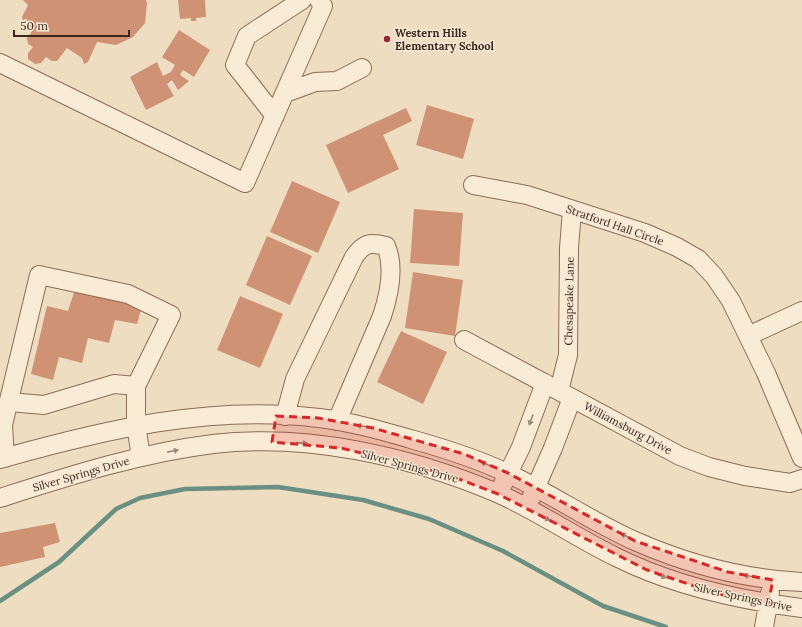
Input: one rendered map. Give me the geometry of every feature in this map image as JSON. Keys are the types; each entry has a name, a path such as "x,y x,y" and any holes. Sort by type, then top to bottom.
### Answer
{"street":[{"path":"275,116 236,65 247,36 302,0"},
{"path":"0,64 245,183 323,6 319,0"},
{"path":"285,93 315,82 337,81 362,68"},
{"name":"Stratford Hall Circle","path":"473,186 527,194 572,210 644,232 677,247 698,259 714,276 731,301 766,373 802,458"},
{"name":"Chesapeake Lane","path":"526,508 536,488 568,355 569,248 572,210"},
{"path":"272,442 280,416 295,379 354,257 362,246 373,243 386,246 390,257 388,299 337,421"},
{"path":"3,459 3,425 39,275 128,294 171,315 136,386 136,425 141,457"},
{"path":"748,336 802,311"},
{"name":"Williamsburg Drive","path":"464,340 680,456 709,467 745,476 790,483 802,479"},
{"path":"8,402 44,405 114,384 136,386"},
{"name":"Chesapeake Lane","path":"498,494 521,447 559,391"},
{"name":"Silver Springs Drive","path":"3,459 84,436 136,425 229,415 318,418 373,428 464,454 508,473 635,541 675,556 728,572 773,580 802,582"},
{"name":"Silver Springs Drive","path":"0,498 61,478 141,457 214,444 301,442 390,458 446,474 498,494 616,557 647,570 696,588 768,604 802,608"},
{"path":"764,627 773,580"}],"highlighted area":[{"path":"276,416 318,418 373,428 464,454 508,473 635,541 728,572 773,580 768,604 718,594 647,570 498,494 446,474 341,448 272,442"}],"building":[{"path":"23,0 146,0 145,23 133,37 116,45 97,42 88,62 84,64 82,58 67,48 57,61 52,61 46,57 41,63 35,64 28,59 28,53 33,47 28,44 27,38 31,33 31,30 23,23 22,17 28,5"},
{"path":"178,0 205,0 206,17 196,18 196,21 191,21 191,18 180,19"},
{"path":"179,30 210,50 194,77 183,70 180,75 189,81 178,90 172,80 167,84 174,96 146,110 130,77 157,62 163,76 171,72 175,65 162,57"},
{"path":"427,105 474,119 463,159 416,145"},
{"path":"406,108 412,121 383,135 399,169 348,193 326,145"},
{"path":"292,181 340,202 318,253 270,232"},
{"path":"414,209 463,213 459,266 410,263"},
{"path":"267,236 312,256 290,305 246,285"},
{"path":"413,272 463,280 455,336 405,328"},
{"path":"75,289 142,306 137,324 115,320 109,343 88,338 82,363 59,357 53,380 31,374 47,306 68,311"},
{"path":"240,296 283,314 260,368 217,350"},
{"path":"401,331 447,352 423,404 377,382"},
{"path":"55,523 60,542 43,547 45,557 0,567 0,533"}],"waterway":[{"path":"0,601 59,562 116,509 140,498 185,489 278,487 363,500 429,519 503,551 603,606 666,627"}],"place":[{"name":"Western Hills Elementary School","path":"387,39"}]}
